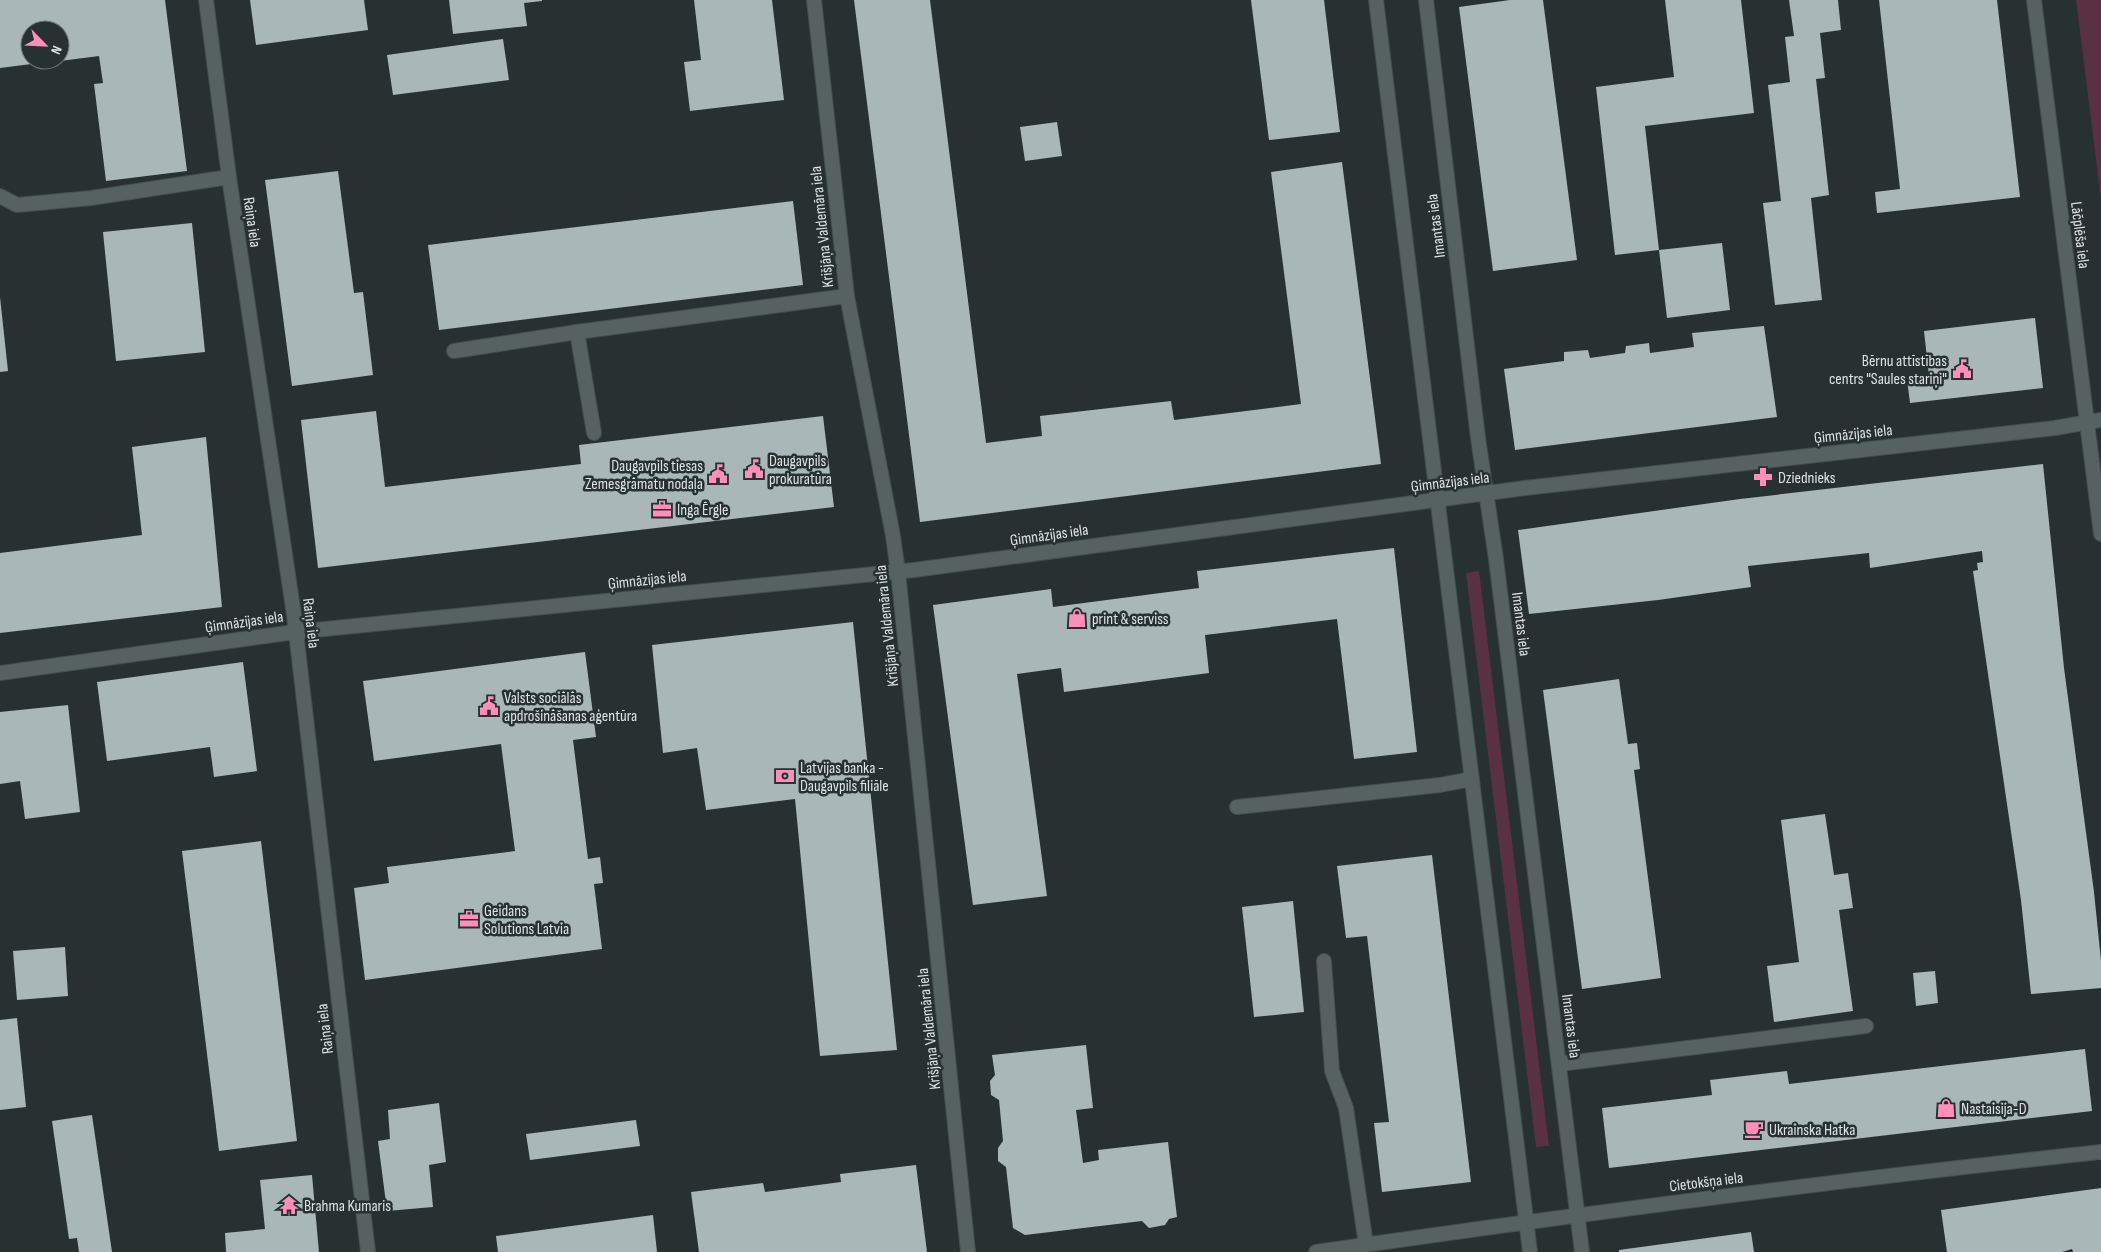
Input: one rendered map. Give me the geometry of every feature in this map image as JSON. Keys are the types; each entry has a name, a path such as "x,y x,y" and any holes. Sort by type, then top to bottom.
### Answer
{"street":[{"name":"Raiņa iela","path":"206,0 229,177 295,632 368,1252"},
{"name":"Krišjāņa Valdemāra iela","path":"814,0 847,296 893,536 898,572 968,1252"},
{"name":"Imantas iela","path":"1376,0 1530,1252"},
{"name":"Imantas iela","path":"1426,0 1582,1252"},
{"name":"Lāčplēša iela","path":"2034,0 2094,422 2101,534"},
{"path":"0,196 17,205 91,198 229,177"},
{"path":"454,351 576,332 847,296"},
{"path":"576,332 594,433"},
{"name":"Ģimnāzijas iela","path":"0,673 295,632 898,572 1438,500 2094,422"},
{"path":"1237,807 1440,785 1472,779"},
{"path":"1324,961 1332,1070 1346,1108 1366,1245"},
{"path":"1559,1064 1866,1026"},
{"name":"Cietokšņa iela","path":"1316,1252 1578,1215 1926,1171 2101,1152"}],"shaded area":[{"path":"2076,0 2101,0 2101,199"},
{"path":"1479,571 1549,1146 1536,1147 1466,573"}],"building":[{"path":"0,0 165,0 187,171 106,181 94,84 103,83 99,56 70,60 70,20 20,20 20,65 0,68"},
{"path":"250,0 364,0 368,30 256,45"},
{"path":"449,0 542,1 524,3 527,26 453,34"},
{"path":"694,0 772,0 784,100 690,111 684,62 701,60"},
{"path":"854,0 930,0 986,443 1042,436 1040,416 1171,401 1174,420 1301,404 1271,172 1342,162 1381,464 920,522"},
{"path":"1251,0 1324,0 1340,132 1269,140"},
{"path":"1510,0 1543,0 1577,260 1493,271 1459,7"},
{"path":"1665,0 1741,0 1754,113 1645,126 1659,250 1615,255 1596,87 1674,77"},
{"path":"1789,0 1838,0 1841,30 1820,33 1825,78 1816,79 1829,195 1811,198 1822,300 1775,305 1763,203 1781,201 1768,85 1790,82 1785,37 1794,36"},
{"path":"1879,0 1997,0 2020,197 1877,213 1875,192 1900,189"},
{"path":"503,39 509,80 393,95 387,55"},
{"path":"1057,122 1062,156 1025,161 1020,127"},
{"path":"338,171 354,293 363,292 373,375 292,386 265,180"},
{"path":"793,201 803,285 439,330 428,245"},
{"path":"192,223 205,352 116,361 103,232"},
{"path":"1722,243 1730,310 1667,318 1659,250"},
{"path":"0,297 8,371 0,372"},
{"path":"2035,318 2043,388 1910,403 1907,379 1929,376 1924,331"},
{"path":"1764,326 1777,417 1515,450 1504,369 1564,361 1564,352 1588,350 1590,358 1625,353 1626,346 1649,343 1650,353 1694,347 1692,333"},
{"path":"376,411 385,487 581,464 579,445 823,416 834,507 318,568 301,420"},
{"path":"206,437 222,607 0,633 0,553 142,535 132,447"},
{"path":"2043,464 2064,668 2094,892 2101,961 2101,988 2031,994 2021,900 1973,571 1978,570 1977,563 1983,562 1982,551 1870,568 1869,553 1748,566 1751,587 1658,600 1529,614 1518,530 1740,499"},
{"path":"1394,548 1417,752 1354,759 1337,619 1205,635 1209,673 1064,692 1061,668 1017,674 1047,896 973,905 933,605 1051,589 1053,607 1199,588 1197,571"},
{"name":"Latvijas banka - Daugavpils filiāle","path":"853,622 897,1050 820,1056 795,799 706,810 697,748 663,753 652,645"},
{"path":"585,652 596,737 573,740 588,859 600,857 603,883 594,884 602,949 365,980 354,888 389,883 387,867 515,851 501,744 374,761 363,681"},
{"path":"243,662 257,771 214,777 210,747 107,761 97,682"},
{"path":"1619,679 1628,744 1637,743 1640,769 1634,770 1661,978 1582,989 1543,690"},
{"path":"68,705 80,812 25,819 20,781 0,784 0,712"},
{"path":"1825,814 1834,875 1848,873 1853,908 1839,910 1853,1011 1774,1022 1767,966 1799,962 1781,820"},
{"path":"261,841 297,1141 219,1151 182,851"},
{"path":"1432,855 1471,1182 1382,1192 1374,1123 1389,1122 1367,936 1346,938 1337,866"},
{"path":"1293,901 1304,1012 1254,1017 1242,907"},
{"path":"65,947 68,996 17,1000 13,951"},
{"path":"1935,971 1938,1003 1916,1006 1913,973"},
{"path":"17,1018 26,1107 0,1110 0,1020"},
{"path":"1086,1045 1093,1108 1076,1110 1083,1163 1099,1160 1098,1150 1168,1142 1177,1217 1169,1219 1165,1225 1149,1228 1142,1221 1025,1235 1013,1228 1006,1167 998,1161 998,1148 1003,1141 999,1100 991,1095 990,1081 995,1075 992,1055"},
{"path":"2085,1049 2092,1111 1609,1168 1602,1108 1712,1095 1710,1080 1787,1071 1789,1084"},
{"path":"439,1103 446,1162 429,1165 433,1207 387,1211 378,1141 390,1139 388,1110"},
{"path":"92,1115 112,1252 79,1252 77,1238 69,1239 52,1121"},
{"path":"636,1120 640,1146 530,1160 526,1134"},
{"path":"916,1165 927,1252 699,1252 691,1192 763,1183 765,1192 841,1182 840,1174"},
{"name":"Brahma Kumaris","path":"312,1175 319,1252 226,1252 225,1233 265,1229 260,1180"},
{"path":"2101,1188 2101,1252 2073,1252 2072,1249 2062,1252 1947,1252 1941,1210"},
{"path":"653,1215 657,1252 498,1252 496,1236"},
{"path":"1751,1232 1754,1252 1619,1252 1619,1250"}],"place":[{"name":"Bērnu attīstības centrs \"Saules stariņi\"","path":"1962,369"},
{"name":"Daugavpils prokuratūra","path":"754,469"},
{"name":"Daugavpils tiesas Zemesgrāmatu nodaļa","path":"718,474"},
{"name":"Dziednieks","path":"1763,477"},
{"name":"Inga Ērgle","path":"662,509"},
{"name":"print & serviss","path":"1077,618"},
{"name":"Valsts sociālās apdrošināšanas aģentūra","path":"489,706"},
{"name":"Latvijas banka - Daugavpils filiāle","path":"785,776"},
{"name":"Geidans Solutions Latvia","path":"469,919"},
{"name":"Nastaisija-D","path":"1946,1108"},
{"name":"Ukrainska Hatka","path":"1754,1129"},
{"name":"Brahma Kumaris","path":"289,1205"}]}
